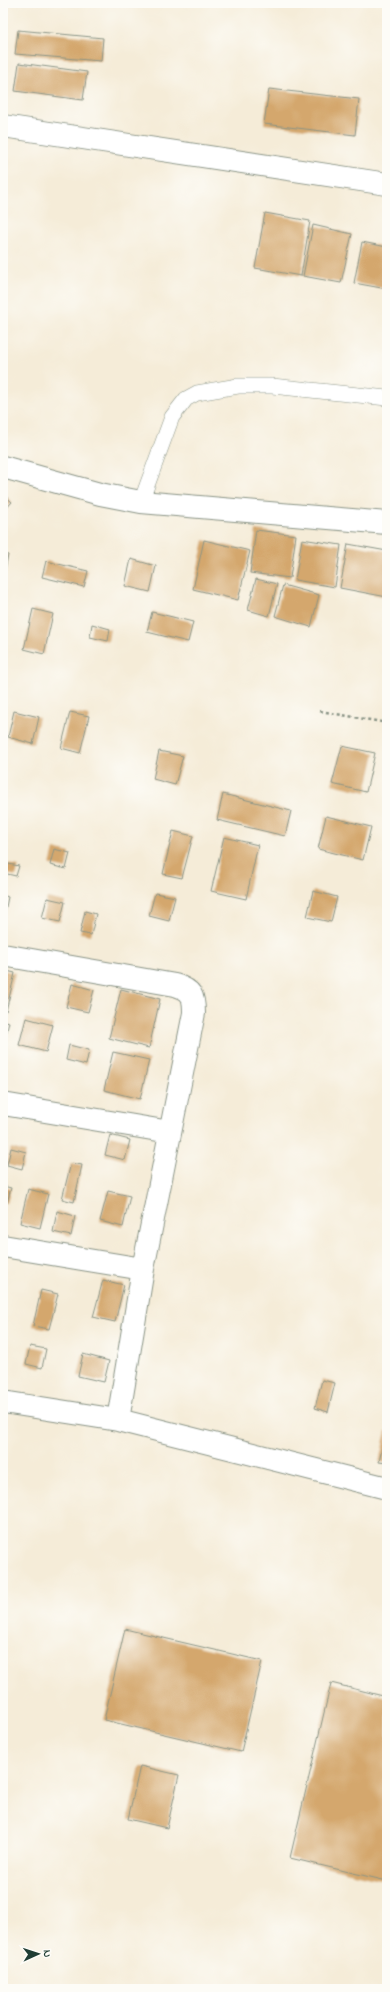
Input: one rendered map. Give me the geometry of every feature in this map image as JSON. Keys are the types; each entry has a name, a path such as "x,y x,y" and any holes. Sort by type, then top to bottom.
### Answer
{"street":[{"path":"3,126 387,184"},
{"path":"3,467 100,494 141,502 387,524"},
{"path":"3,955 186,988 192,995 194,1013 144,1268 118,1420"},
{"path":"3,1104 170,1132"},
{"path":"3,1246 144,1268"},
{"path":"3,1402 118,1420 387,1488"}],"lane":[{"path":"141,502 172,418 186,399 198,393 238,386 272,386 387,398"}],"path":[{"path":"320,711 387,723"}],"building":[{"path":"18,30 103,38 101,61 15,54"},
{"path":"19,63 87,72 83,100 15,91"},
{"path":"269,89 359,99 355,135 264,124"},
{"path":"265,213 310,221 301,276 255,268"},
{"path":"313,225 352,234 341,283 303,276"},
{"path":"362,242 387,247 387,289 354,283"},
{"path":"3,494 12,502 3,512"},
{"path":"256,530 296,535 290,578 250,573"},
{"path":"302,539 341,545 335,587 295,580"},
{"path":"204,540 250,551 238,600 193,589"},
{"path":"348,544 387,551 387,597 340,588"},
{"path":"3,553 8,555 4,575 3,575"},
{"path":"131,559 156,566 150,592 125,586"},
{"path":"46,561 88,571 84,587 42,577"},
{"path":"256,579 277,584 269,616 248,610"},
{"path":"283,585 319,595 311,627 275,616"},
{"path":"33,609 53,614 44,654 24,649"},
{"path":"152,612 193,622 188,642 147,632"},
{"path":"92,624 110,629 108,641 90,637"},
{"path":"14,711 39,717 33,744 8,737"},
{"path":"70,712 89,716 80,753 61,748"},
{"path":"342,746 375,753 366,792 332,784"},
{"path":"159,751 183,756 175,785 153,779"},
{"path":"223,794 291,811 285,836 217,820"},
{"path":"326,816 371,827 363,860 318,849"},
{"path":"173,831 193,836 182,878 163,874"},
{"path":"224,837 258,845 246,899 211,891"},
{"path":"54,849 70,853 66,869 50,865"},
{"path":"3,863 19,866 16,876 3,873"},
{"path":"313,891 337,897 331,922 307,917"},
{"path":"155,893 175,897 169,921 149,916"},
{"path":"3,895 8,897 4,917 3,917"},
{"path":"47,898 65,902 60,922 42,918"},
{"path":"85,911 96,914 91,935 80,933"},
{"path":"3,970 15,973 6,1011 3,1011"},
{"path":"72,984 94,990 88,1012 66,1007"},
{"path":"121,989 160,999 149,1048 109,1038"},
{"path":"26,1018 53,1025 46,1052 19,1045"},
{"path":"3,1020 9,1022 4,1043 3,1043"},
{"path":"69,1045 89,1050 86,1065 66,1060"},
{"path":"113,1052 149,1060 140,1099 104,1090"},
{"path":"110,1135 130,1140 125,1160 105,1155"},
{"path":"11,1148 26,1152 22,1169 7,1165"},
{"path":"71,1163 82,1165 74,1202 62,1199"},
{"path":"3,1186 11,1188 7,1203 3,1202"},
{"path":"28,1189 48,1194 40,1228 20,1223"},
{"path":"108,1191 130,1196 123,1227 100,1221"},
{"path":"57,1211 75,1216 71,1236 53,1232"},
{"path":"103,1280 124,1285 115,1322 93,1317"},
{"path":"41,1290 58,1294 49,1329 33,1326"},
{"path":"30,1346 46,1349 42,1368 26,1364"},
{"path":"83,1354 109,1361 104,1382 78,1376"},
{"path":"322,1380 335,1383 328,1412 315,1408"},
{"path":"387,1431 387,1463 379,1462"},
{"path":"125,1629 262,1661 241,1752 104,1720"},
{"path":"331,1683 387,1697 387,1881 290,1858"},
{"path":"140,1766 179,1775 167,1828 128,1819"}]}
